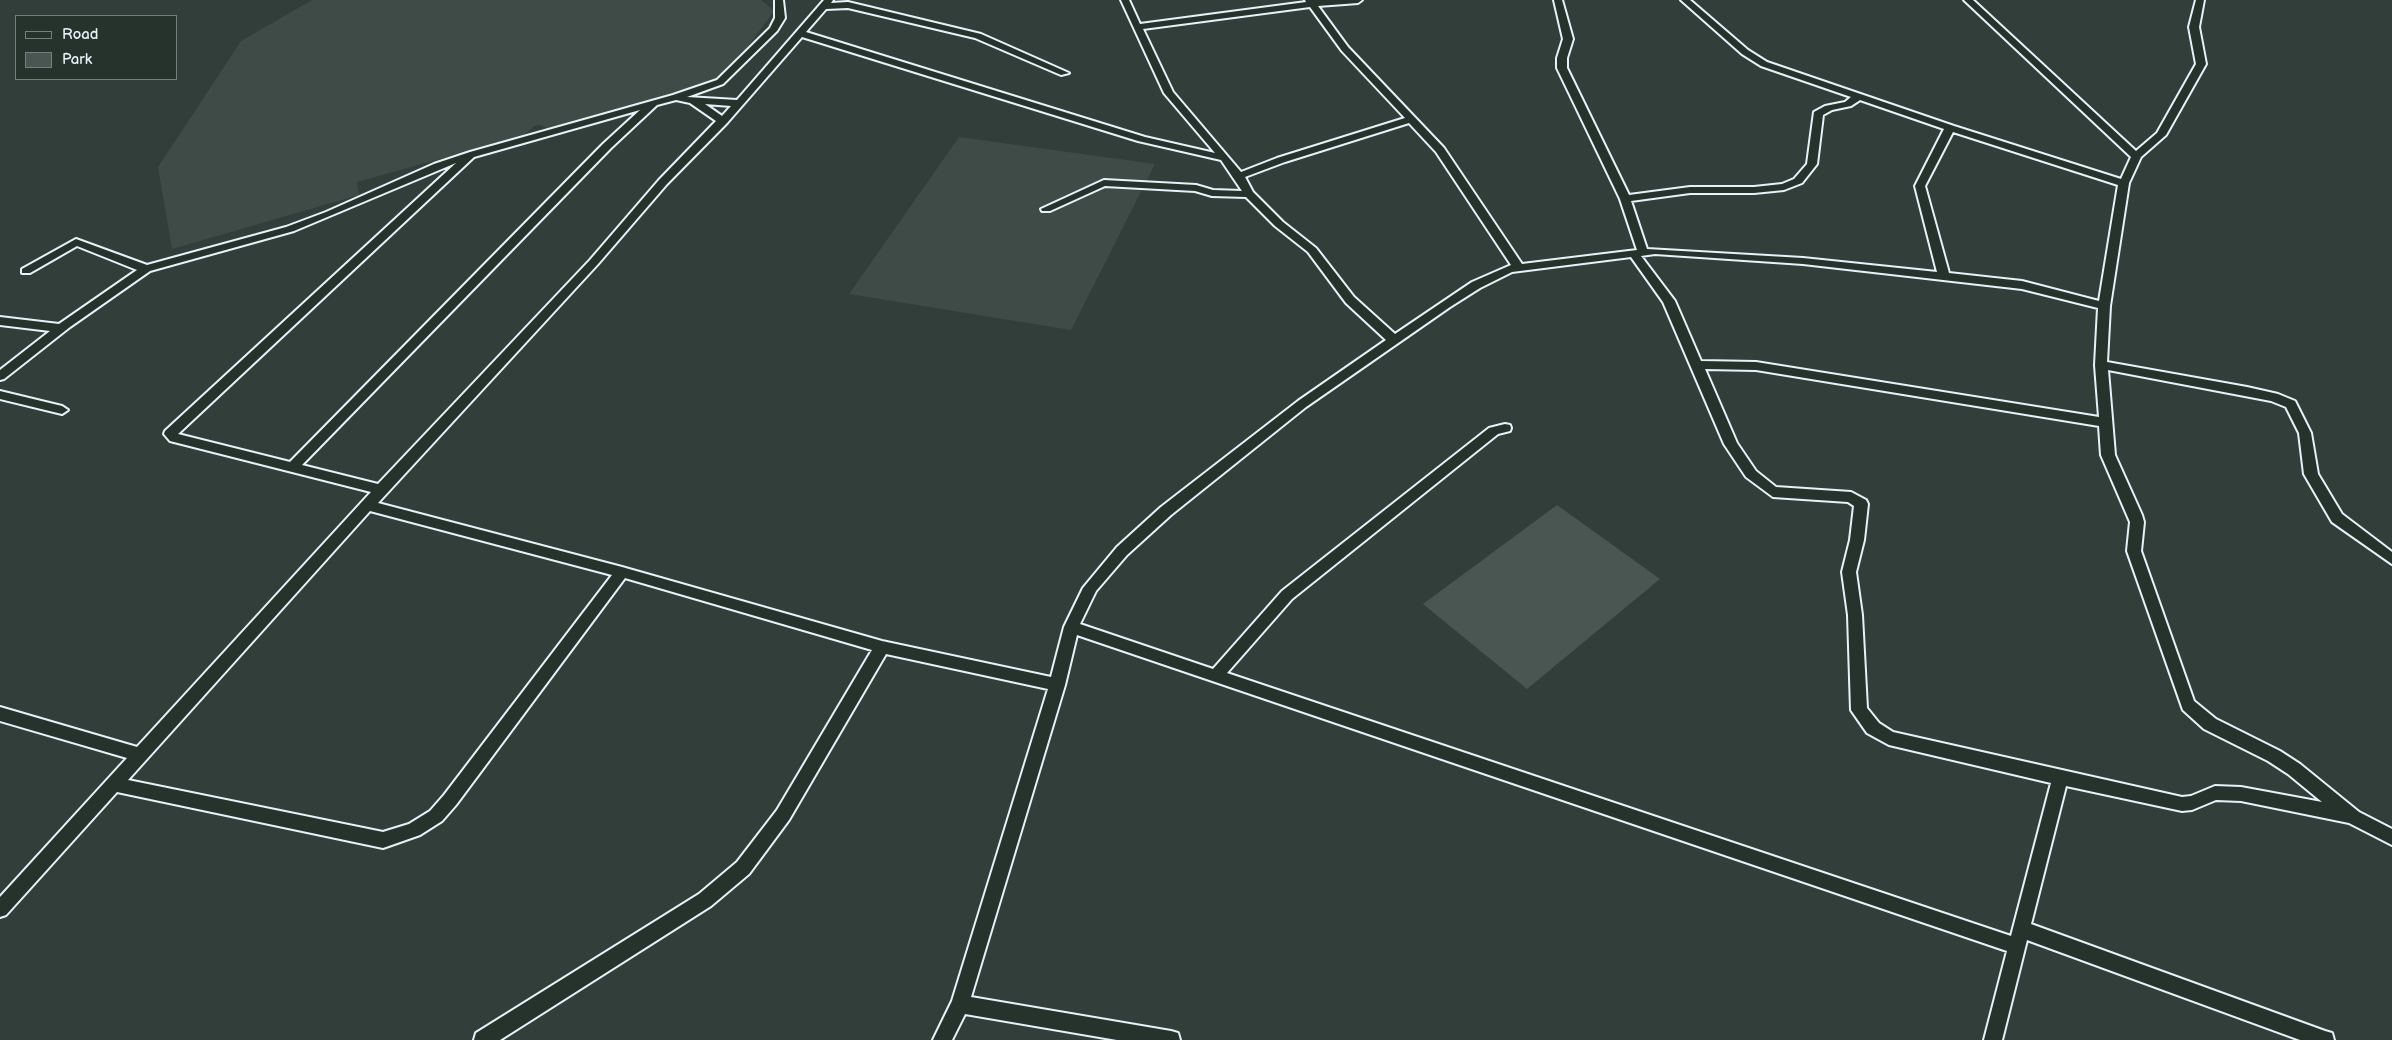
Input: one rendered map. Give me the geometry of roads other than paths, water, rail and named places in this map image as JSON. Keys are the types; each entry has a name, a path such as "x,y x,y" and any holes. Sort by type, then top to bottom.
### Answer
{"street":[{"path":"0,376 61,328 146,269 290,229 330,214 438,166 474,154 676,97 724,80 774,29 780,18 779,0"},
{"path":"1125,0 1169,93 1225,158 1239,176 1249,194 1279,224 1312,250 1350,300 1393,339"},
{"path":"1137,27 1311,2 1358,0"},
{"path":"1558,0 1568,39 1562,58 1562,68 1625,199 1638,253 1669,302 1731,444 1760,484 1773,492 1851,497 1862,504 1857,540 1849,572 1855,615 1859,710 1873,728 1889,738 2167,802 2192,803 2215,793 2237,794 2328,810 2353,817"},
{"path":"1685,0 1745,52 1764,64 1950,128 2124,183"},
{"path":"1968,0 2136,156"},
{"path":"2200,0 2194,27 2201,64 2161,135 2136,156 2124,183 2104,306 2102,364 2104,422 2108,455 2137,522 2134,551 2188,704 2210,724 2274,756 2294,769 2353,817 2392,838"},
{"path":"1311,2 1345,49 1440,150 1518,267"},
{"path":"0,909 381,490 594,262 663,182 723,121 826,3 848,5 978,36 1064,73"},
{"path":"799,33 1142,139 1225,158"},
{"path":"676,97 693,101 739,103"},
{"path":"1625,199 1690,190 1754,190 1784,187 1798,182 1812,164 1818,114 1829,108 1848,104 1858,97"},
{"path":"693,101 723,121"},
{"path":"293,468 607,146 655,102"},
{"path":"1239,176 1281,160 1325,148 1412,119"},
{"path":"1944,276 1920,186 1950,128"},
{"path":"381,490 175,438 170,434 474,154"},
{"path":"1046,209 1104,183 1196,188 1212,193 1249,194"},
{"path":"26,271 76,242 146,269"},
{"path":"942,1040 960,1004 1057,686 1071,627 1090,588 1122,551 1144,531 1302,404 1393,339 1476,285 1509,269 1518,267 1655,251 1803,261 1944,276 2022,286 2104,306"},
{"path":"0,321 61,328"},
{"path":"2102,364 2247,391 2274,397 2291,404 2305,433 2311,474 2324,499 2344,525 2392,558"},
{"path":"1698,365 1756,366 2104,422"},
{"path":"0,395 62,410"},
{"path":"1216,676 1287,594 1494,431 1505,428"},
{"path":"368,505 622,572 882,647 1057,686"},
{"path":"114,784 383,840 414,830 436,816 450,800 622,572"},
{"path":"1071,627 2325,1040"},
{"path":"483,1040 705,900 743,868 783,815 882,647"},
{"path":"0,714 139,755"},
{"path":"1993,1040 2060,778"},
{"path":"960,1004 1171,1040"}]}
